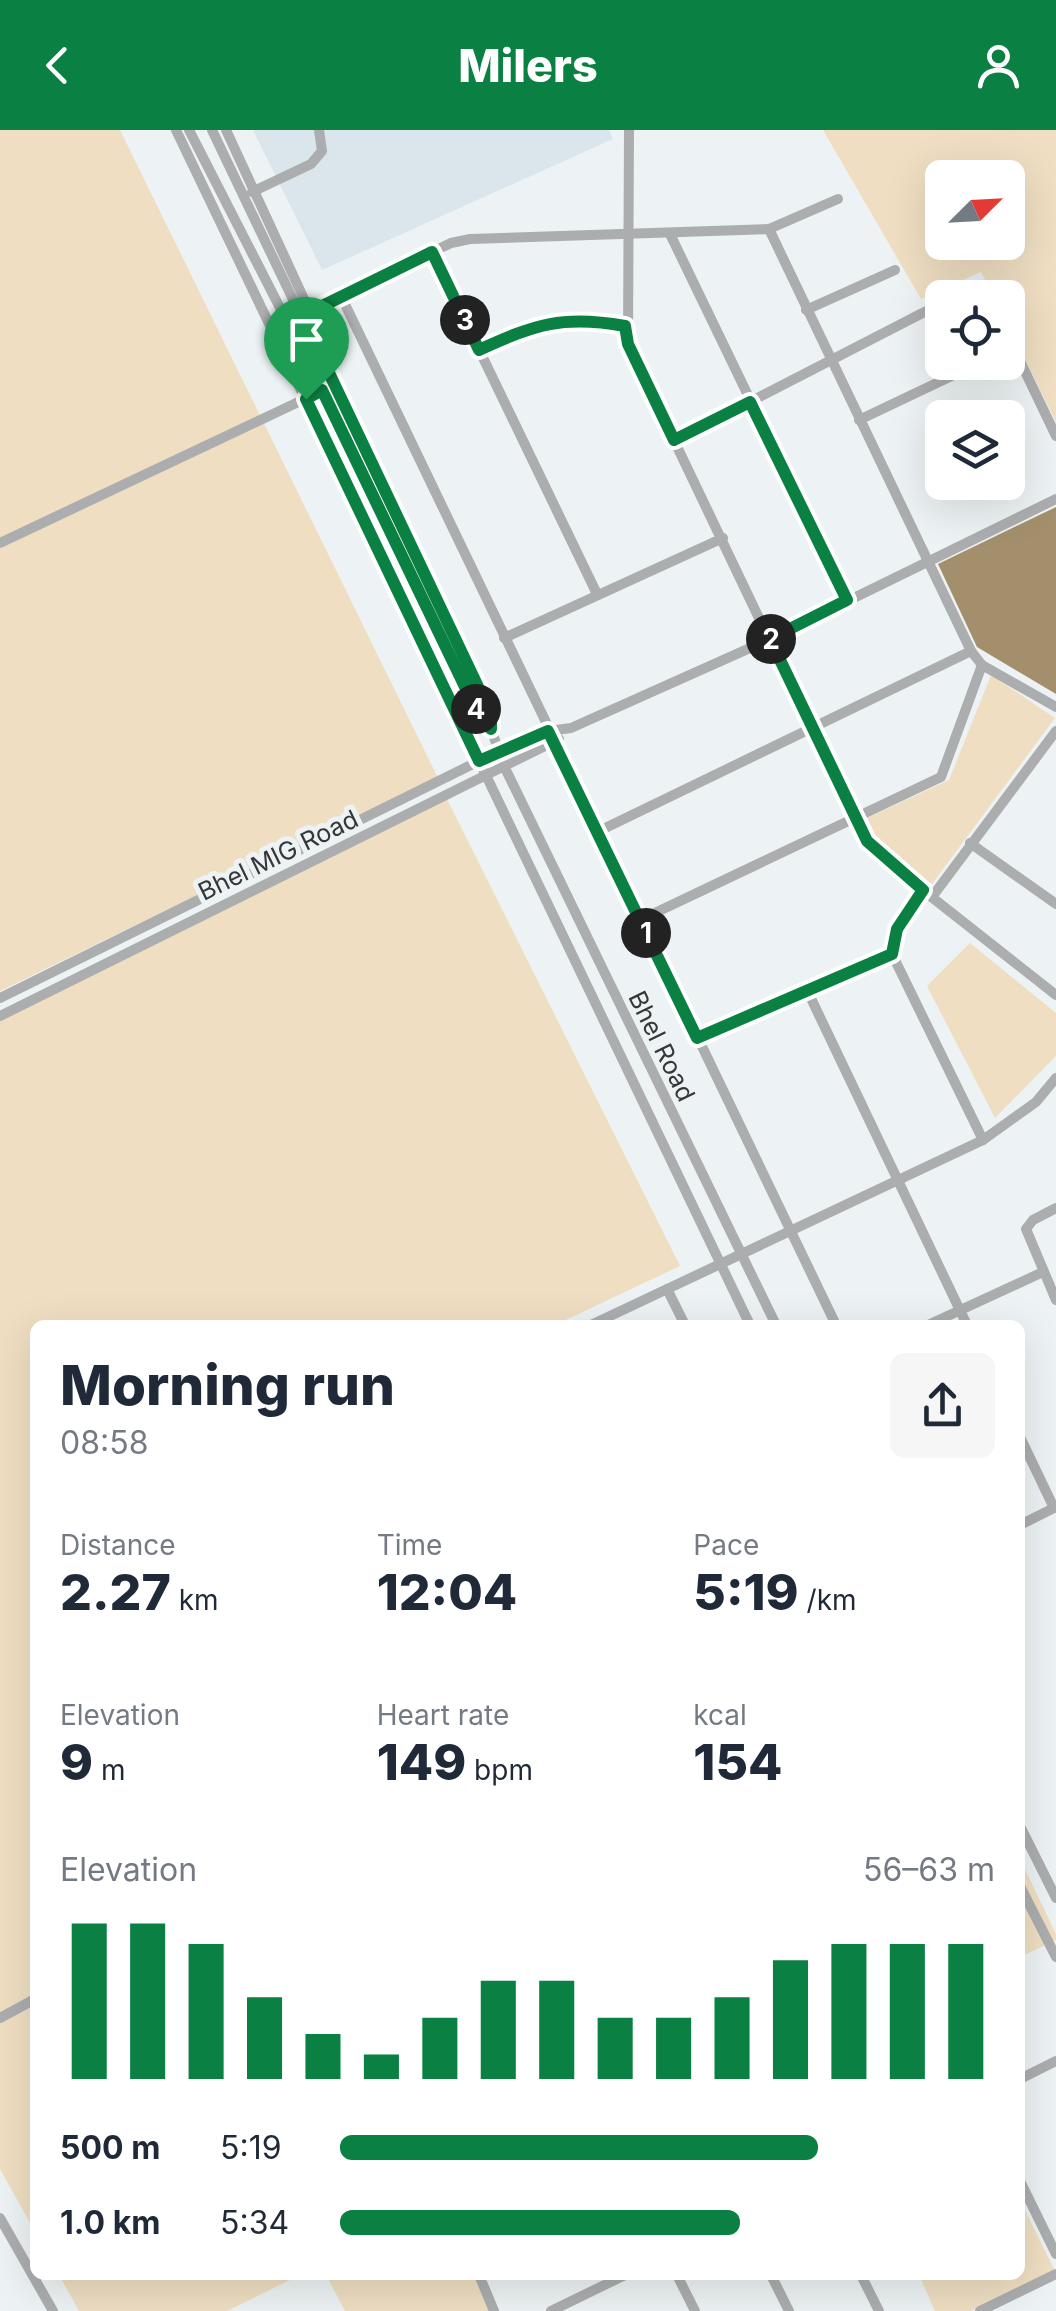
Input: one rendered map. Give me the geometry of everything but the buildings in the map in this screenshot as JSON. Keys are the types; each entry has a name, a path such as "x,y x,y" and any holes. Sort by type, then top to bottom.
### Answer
{"street":[{"path":"176,130 748,1320"},
{"name":"Bhel Road","path":"189,130 322,390 480,718 491,729"},
{"name":"Bhel Road","path":"212,130 249,193 491,714 491,729 504,768 774,1320"},
{"path":"226,130 249,193 311,164 322,152 320,130"},
{"path":"629,130 631,233 625,326 628,344 854,817 882,858 1056,995"},
{"path":"306,314 451,244 493,236 768,229 838,199"},
{"path":"768,229 971,650 982,665 1056,708"},
{"path":"670,234 847,600"},
{"path":"432,252 597,594"},
{"path":"806,310 895,270"},
{"path":"341,296 834,1320"},
{"path":"674,440 925,312"},
{"path":"479,350 534,325 560,320 584,319 625,326"},
{"path":"1025,375 1056,436"},
{"path":"859,420 942,380"},
{"path":"0,543 322,390"},
{"name":"Bhel MIG Road","path":"0,998 479,761 548,731 571,728 770,639 1056,500"},
{"path":"504,638 723,538"},
{"path":"597,832 971,650"},
{"path":"640,920 940,776 982,665"},
{"name":"Bhel MIG Road","path":"0,1016 554,743 571,728"},
{"path":"982,1140 892,954 897,929 970,843 1056,731"},
{"path":"970,843 1056,904"},
{"path":"697,1038 892,954"},
{"path":"807,990 965,1320"},
{"path":"602,1320 982,1140 1036,1102 1056,1078"},
{"path":"1056,1208 1033,1220 1026,1229 1056,1300"},
{"path":"939,1320 1043,1272"},
{"path":"667,1289 682,1320"},
{"path":"1025,1446 1055,1508 1025,1522"},
{"path":"1025,1836 1056,1898"},
{"path":"1025,1896 1056,1957"},
{"path":"0,2018 30,2002"},
{"path":"1025,2077 1056,2061"},
{"path":"1025,2190 1056,2254"},
{"path":"0,2218 30,2271"},
{"path":"980,2311 1056,2274"},
{"path":"35,2280 53,2311"},
{"path":"481,2280 494,2311"},
{"path":"552,2311 614,2280"},
{"path":"679,2280 694,2311"},
{"path":"774,2280 789,2311"},
{"path":"864,2280 879,2311"}],"shaded area":[{"path":"0,130 120,130 438,778 0,991"},
{"path":"253,130 609,130 613,139 322,270"},
{"path":"823,130 1056,130 1056,422 1025,359 1025,280 985,280 981,272 963,280 925,280 925,297 921,299"},
{"path":"1056,507 1056,694 977,647 938,564"},
{"path":"991,675 1055,718 932,884 880,846 867,818 949,780"},
{"path":"445,795 680,1266 566,1320 30,1320 30,2223 0,2169 0,1016"},
{"path":"970,943 1056,1013 1056,1056 995,1118 927,986"},
{"path":"1025,1869 1056,1934 1056,1940 1025,1955"},
{"path":"1025,2210 1055,2271 971,2311 935,2311 921,2280 1025,2280"},
{"path":"62,2280 290,2280 227,2311 79,2311"},
{"path":"329,2280 478,2280 492,2311 345,2311"}],"route":[{"path":"432,252 479,350 534,325 560,320 584,319 625,326 628,344 674,440 750,402 847,600 770,639 867,841 923,890 897,929 892,954 697,1038 548,731 479,761 306,399 322,390 480,718 491,729 491,714 461,648 302,316 432,252"}]}
